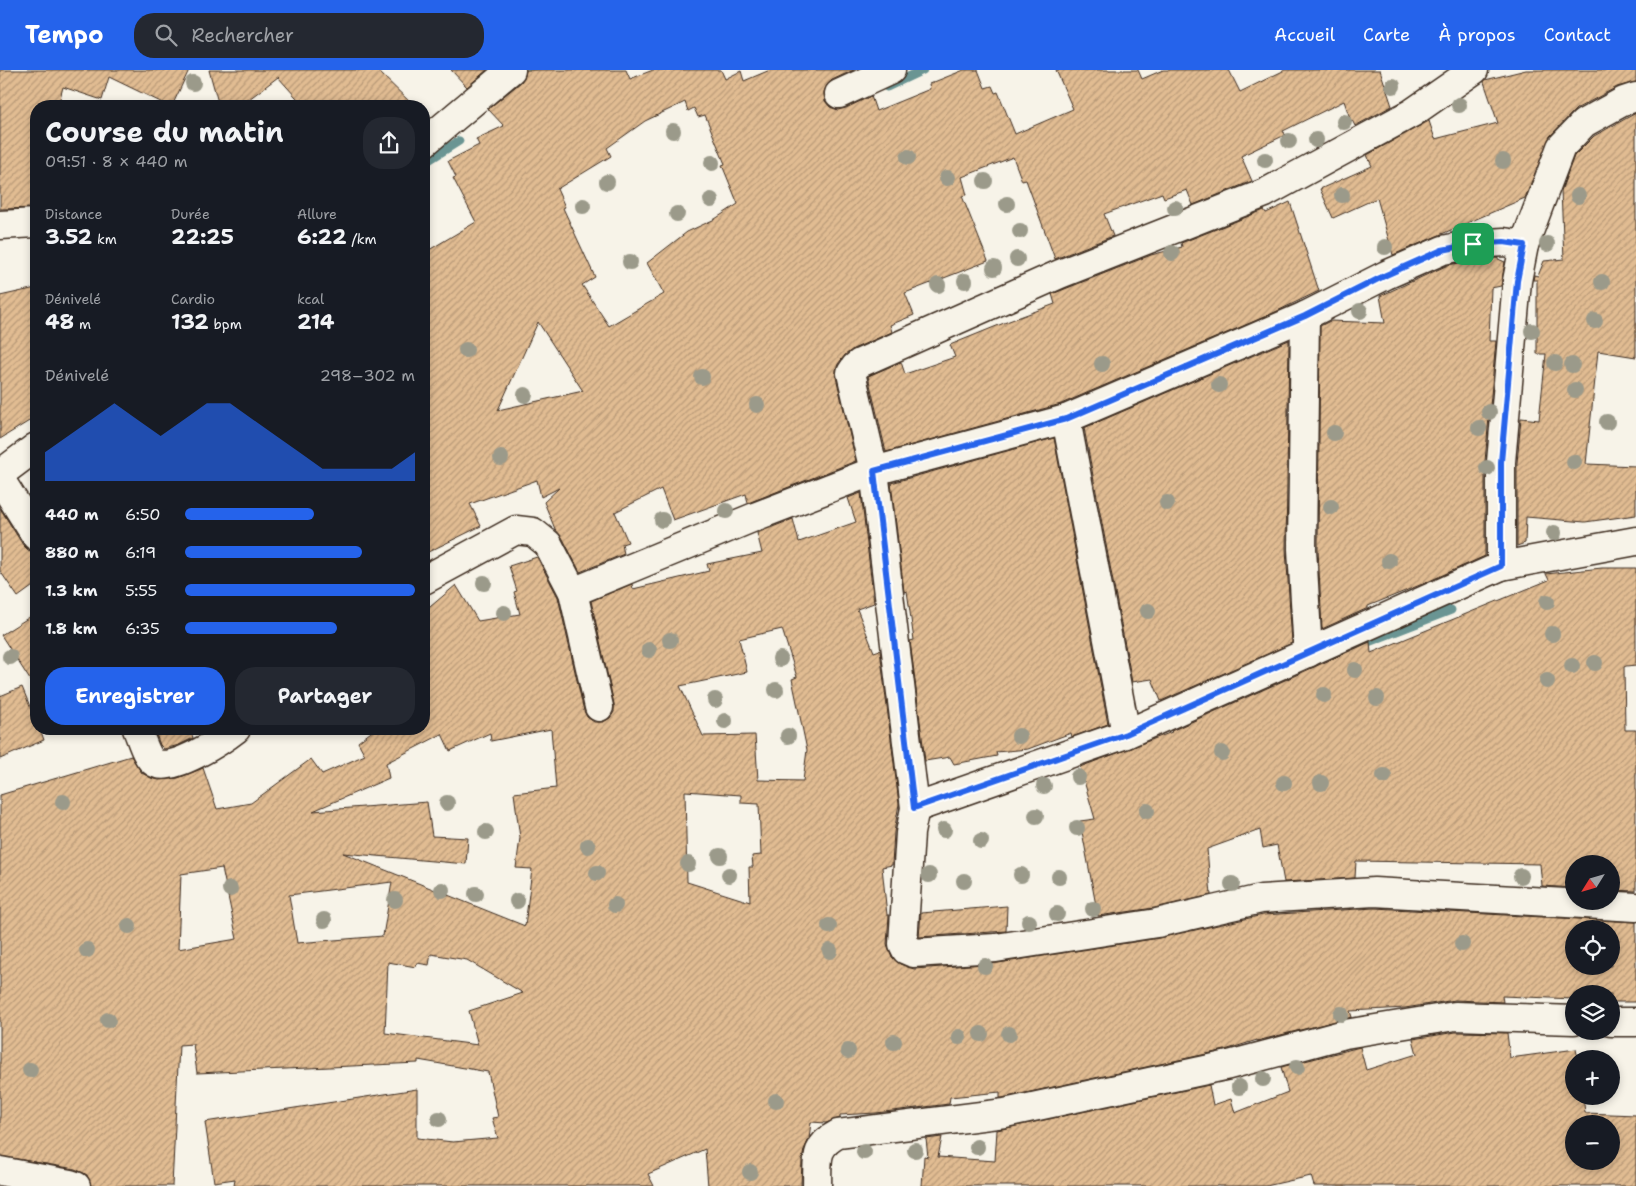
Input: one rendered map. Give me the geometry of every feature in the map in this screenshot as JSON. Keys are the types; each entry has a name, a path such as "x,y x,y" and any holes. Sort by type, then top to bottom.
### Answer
{"street":[{"path":"430,138 511,70"},
{"path":"838,94 892,70"},
{"path":"1474,70 1412,113 1265,193 1060,274 860,363 851,373 874,471 914,808 910,833 903,944 906,950 913,953 1015,946 1157,923 1261,899 1374,892 1636,907"},
{"path":"1501,566 1501,462 1517,281 1524,245 1561,147 1584,123 1624,101 1636,97"},
{"path":"0,225 30,223"},
{"path":"573,592 757,516 874,471 1066,419 1305,316 1386,275 1442,250 1473,244 1504,242 1524,245"},
{"path":"1305,316 1302,549 1308,653"},
{"path":"1066,419 1126,734"},
{"path":"0,474 30,452"},
{"path":"0,479 30,526"},
{"path":"430,577 516,530 533,532 548,544 573,592 599,706"},
{"path":"914,808 1126,734 1501,566 1636,541"},
{"path":"140,735 148,755 154,763 163,766 187,758 216,744 228,735"},
{"path":"817,1186 818,1152 826,1140 838,1134 1005,1113 1229,1066 1346,1034 1455,1016 1565,1020"},
{"path":"1620,1022 1636,1022"},
{"path":"0,1171 76,1186"}],"building":[{"path":"0,70 189,70 175,100 157,100 109,77 102,100 63,87 60,100 30,100 30,208 0,209"},
{"path":"209,70 377,70 408,100 299,100 278,77 248,100 217,100"},
{"path":"451,70 487,70 467,87"},
{"path":"526,70 626,70 630,79 653,70 721,70 725,79 741,71 744,81 770,70 854,70 832,80 827,85 824,92 825,101 830,107 838,110 871,96 876,111 930,89 929,84 964,70 978,70 985,88 992,86 995,93 998,92 1015,134 1073,109 1056,70 1138,70 1142,79 1163,70 1229,70 1240,92 1285,70 1380,70 1392,106 1355,126 1351,121 1344,101 1283,131 1285,135 1241,156 1252,181 1193,205 1187,190 1164,198 1162,193 1104,214 1113,236 1055,259 1026,180 1022,181 1013,157 962,177 967,195 962,196 988,261 905,293 914,315 890,325 892,332 853,349 838,364 836,377 856,461 748,503 746,494 673,520 661,489 615,512 628,542 622,544 624,554 580,572 562,537 555,529 544,502 559,488 541,497 537,480 470,504 481,526 430,551 430,249 476,222 453,178 456,177 448,161 479,145 476,139 504,126 488,109 521,82","holes":["685,102 688,111 694,108 698,117 705,115 725,164 722,165 738,204 715,219 687,232 647,263 664,294 609,326 582,285 595,277 563,208 565,207 557,189 611,156 607,148 645,121","538,322 583,391 498,410"]},
{"path":"1526,70 1636,70 1636,82 1617,87 1576,109 1550,136 1525,198 1393,255 1377,198 1333,218 1320,189 1372,166 1367,155 1429,121 1435,139 1498,123 1484,82 1485,80"},
{"path":"1636,113 1636,357 1598,351 1586,464 1636,466 1636,515 1585,522 1526,517 1525,543 1517,546 1517,463 1521,418 1539,420 1546,354 1537,354 1537,280 1533,280 1534,275 1538,276 1544,261 1564,259 1561,191 1574,156 1594,136"},
{"path":"1290,202 1319,291 1271,314 1061,404 886,452 868,376 901,362 905,374 955,357 950,345 1055,304 1052,294 1151,255 1182,247 1181,243 1264,210 1266,213"},
{"path":"1496,258 1505,262 1501,286 1491,288 1489,341 1496,341 1485,461 1485,556 1368,606 1368,608 1322,629 1318,549 1320,326 1330,321 1385,323 1380,296 1448,265"},
{"path":"30,289 30,420 0,439 0,296"},
{"path":"1289,340 1286,549 1292,643 1161,701 1152,679 1132,682 1084,428"},
{"path":"1054,438 1108,724 1072,737 1071,733 1028,749 996,752 997,756 954,764 950,757 925,761 910,641 914,640 907,591 904,592 891,483"},
{"path":"861,493 874,603 857,609 874,652 880,650 899,804 894,832 892,865 882,867 887,915 889,915 887,944 892,957 900,964 914,969 998,963 1159,938 1263,915 1374,908 1599,920 1565,920 1565,975 1620,975 1620,921 1636,922 1636,1002 1620,1002 1620,985 1565,985 1565,999 1502,996 1503,1002 1455,1000 1405,1008 1350,1011 1352,1017 1257,1040 1225,1050 1002,1098 1000,1098 1000,1092 950,1097 949,1104 876,1113 840,1115 840,1118 826,1123 811,1122 809,1139 802,1160 801,1186 708,1186 705,1149 648,1174 654,1186 234,1186 235,1179 214,1182 205,1122 417,1089 417,1138 453,1142 498,1138 492,1118 498,1117 488,1072 418,1060 418,1063 197,1073 193,1044 179,1045 172,1186 91,1186 87,1175 75,1169 0,1156 0,795 131,756 142,773 159,780 178,778 203,768 217,809 251,803 311,759 322,774 365,755 358,742 367,735 430,735 430,607 456,585 478,621 520,614 514,592 517,591 509,566 537,557 558,597 584,711 587,717 594,722 603,722 610,718 614,712 614,704 591,601 632,584 633,589 709,571 707,564 762,553 757,533 793,519 799,542 856,522 848,498","holes":["782,629 797,677 792,679 807,750 803,781 758,780 755,735 703,736 680,686 747,672 739,639","551,729 556,788 514,793 520,838 516,868 532,869 525,926 343,853 466,864 468,838 432,836 427,802 313,811 389,778 386,763 442,734 450,751 490,733 491,741","685,791 741,795 741,803 759,804 761,855 752,856 753,867 749,867 750,902 687,882","222,868 237,939 178,949 181,874","392,882 383,936 297,943 289,895","431,954 467,960 523,993 469,1011 478,1045 385,1033 388,962 416,967 417,963 429,965"]},
{"path":"0,508 23,545 30,551 30,588 18,597 0,571"},
{"path":"1602,568 1636,568 1636,665 1624,667 1625,730 1636,730 1636,891 1620,890 1620,855 1565,855 1565,887 1542,886 1540,864 1356,861 1355,878 1284,882 1277,845 1263,848 1260,830 1207,849 1211,895 1154,908 1098,916 1080,821 1095,819 1080,767 1172,732 1370,642 1371,653 1549,580 1546,574"},
{"path":"30,617 30,680 1,635"},
{"path":"22,687 30,706 30,735 42,735 44,740 0,759 0,696"},
{"path":"156,735 192,735 193,738 179,745 164,749 160,745"},
{"path":"1007,906 1006,931 919,937 921,913"},
{"path":"1456,1032 1507,1033 1510,1058 1565,1050 1565,1105 1584,1105 1585,1113 1636,1115 1636,1186 1314,1186 1311,1176 1266,1186 922,1186 924,1156 928,1157 926,1139 942,1137 938,1157 995,1161 997,1130 1209,1085 1213,1105 1231,1099 1235,1113 1288,1092 1281,1067 1360,1047 1366,1070 1417,1054 1413,1039"}],"waterway":[{"path":"514,88 533,70"},
{"path":"887,87 923,70"},
{"path":"430,159 459,141"},
{"path":"1332,656 1451,610"}],"route":[{"path":"1504,242 1524,245 1517,281 1501,462 1501,566 1126,734 914,808 874,471 1066,419 1305,316 1386,275 1442,250 1473,244 1504,242"}]}
